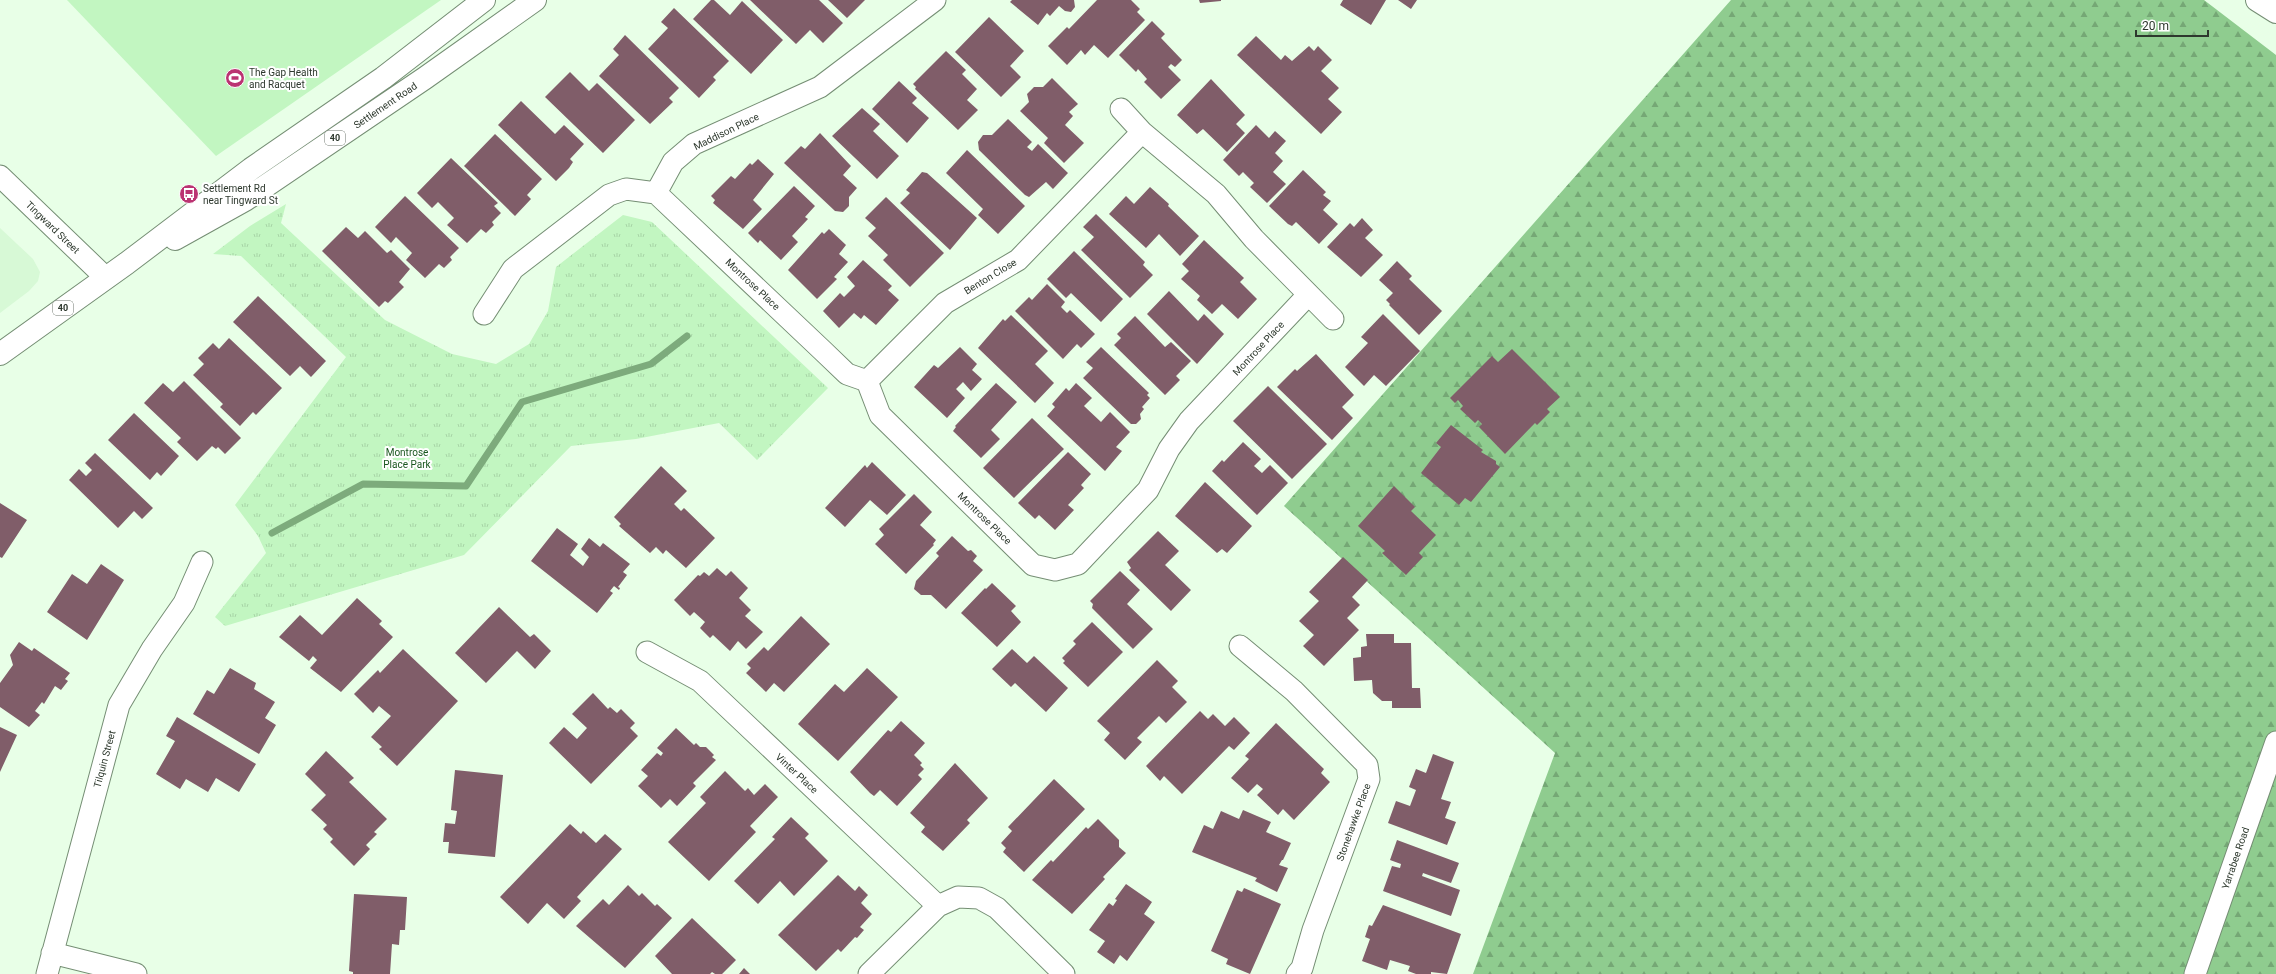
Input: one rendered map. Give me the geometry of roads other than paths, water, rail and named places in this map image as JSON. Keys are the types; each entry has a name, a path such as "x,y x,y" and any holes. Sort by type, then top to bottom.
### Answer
{"main road":[{"name":"Settlement Road","path":"0,354 127,263 251,169 377,82 484,0"},
{"name":"Settlement Road","path":"127,263 206,224 245,200 425,78 536,0"},
{"path":"2257,0 2276,12"}],"street":[{"name":"Maddison Place","path":"656,192 672,162 694,144 820,87 935,0"},
{"path":"1121,109 1142,132 1216,194 1254,239 1333,319"},
{"name":"Benton Close","path":"867,381 945,303 1018,260 1142,132"},
{"name":"Tingward Street","path":"0,176 106,278"},
{"path":"484,314 513,269 610,195 626,189 656,192"},
{"name":"Montrose Place","path":"656,192 822,350 840,370 867,381 880,415 1033,565 1055,570 1078,564 1130,510 1148,490 1169,449 1189,421 1308,295"},
{"name":"Tilquin Street","path":"47,974 118,705 152,649 184,603 202,562"},
{"name":"Stonehawke Place","path":"1240,646 1294,691 1367,765 1369,779 1313,930 1302,968 1297,974"},
{"name":"Vinter Place","path":"648,652 700,681 938,906"},
{"name":"Yarrabee Road","path":"2195,974 2276,742"},
{"path":"869,974 938,906 958,897 979,898 997,908 1064,974"},
{"path":"52,954 73,957 136,974"}],"waterway":[{"path":"272,533 363,484 466,486 522,402 651,364 687,336"}],"place":[{"name":"The Gap Health and Racquet","path":"235,78"},
{"name":"Settlement Rd near Tingward St","path":"189,194"}],"park label":[{"name":"Montrose Place Park","path":"407,458"}]}
